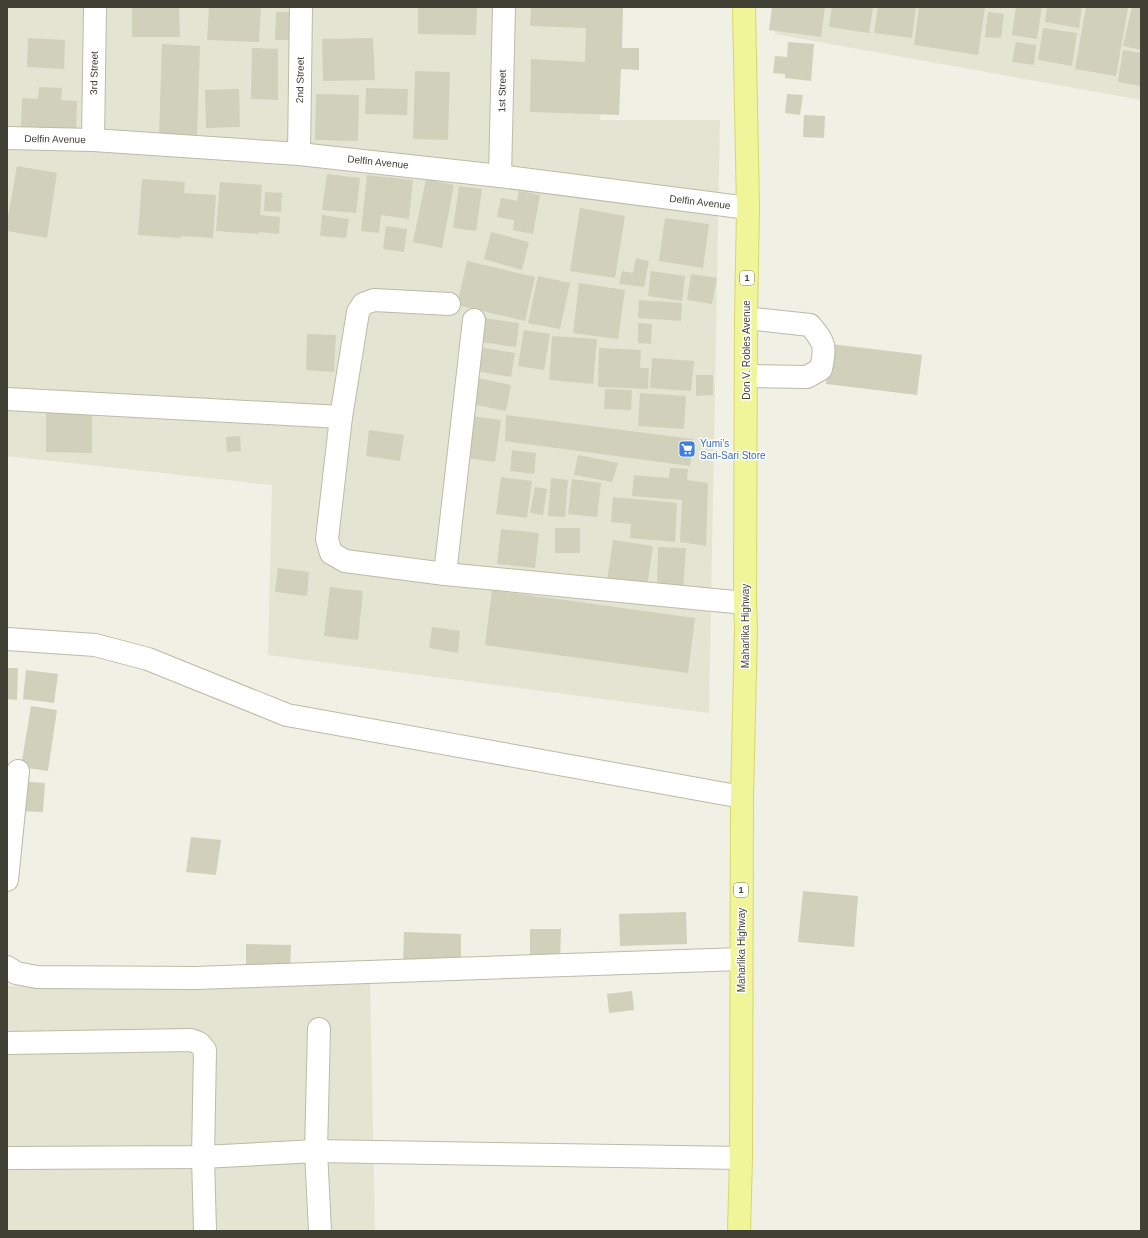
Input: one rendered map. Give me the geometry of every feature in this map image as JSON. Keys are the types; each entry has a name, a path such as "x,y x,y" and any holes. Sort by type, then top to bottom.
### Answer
{"main road":[{"name":"Don V. Robles Avenue","path":"744,7 748,208 746,318 746,549"},
{"name":"Maharlika Highway","path":"739,1231 741,1158 742,797 746,549"}],"street":[{"name":"3rd Street","path":"93,140 95,7"},
{"name":"2nd Street","path":"299,154 301,7"},
{"name":"1st Street","path":"500,176 504,7"},
{"name":"Delfin Avenue","path":"7,138 93,140 299,154 500,176 748,208"},
{"path":"449,304 374,300 363,304 358,312 341,417 327,539 331,553 344,561 445,574 744,603"},
{"path":"746,318 810,325 821,338 825,352 820,369 807,377 746,376"},
{"path":"445,574 474,320"},
{"path":"7,400 341,417"},
{"path":"7,639 95,645 148,659 287,715 742,797"},
{"path":"7,880 18,771"},
{"path":"7,967 16,973 37,977 195,978 741,959"},
{"path":"319,1029 316,1151 320,1231"},
{"path":"7,1043 191,1040 199,1043 205,1050 203,1157 205,1231"},
{"path":"7,1158 203,1157 316,1151 741,1158"}],"shaded area":[{"path":"7,7 605,7 600,120 720,120 709,713 268,655 272,485 7,456"},
{"path":"775,7 1141,7 1141,100 775,34"},
{"path":"370,980 375,1231 7,1231 7,986"}],"building":[{"path":"132,7 179,7 180,37 132,37"},
{"path":"209,7 261,7 259,42 207,40"},
{"path":"418,7 477,7 476,35 418,34"},
{"path":"531,7 623,7 622,48 639,48 639,70 621,69 619,115 530,112 531,59 585,62 586,28 530,26"},
{"path":"772,7 825,7 821,37 769,30"},
{"path":"832,7 873,7 869,33 829,27"},
{"path":"878,7 916,7 912,38 874,33"},
{"path":"919,7 985,7 978,55 914,45"},
{"path":"1016,7 1042,7 1037,39 1012,35"},
{"path":"1047,7 1082,7 1079,28 1045,22"},
{"path":"1086,7 1128,8 1116,76 1075,69"},
{"path":"1132,7 1141,7 1141,50 1123,46"},
{"path":"276,12 292,12 291,40 275,40"},
{"path":"988,12 1004,14 1001,38 985,37"},
{"path":"1043,28 1077,33 1072,66 1038,60"},
{"path":"28,38 65,40 64,69 27,67"},
{"path":"373,38 375,80 323,81 322,39"},
{"path":"788,42 814,44 811,81 785,78 785,74 773,73 775,56 787,57"},
{"path":"1016,42 1036,45 1034,65 1012,62"},
{"path":"162,44 200,46 197,137 159,135"},
{"path":"252,48 278,49 278,100 251,99"},
{"path":"1123,50 1141,53 1141,86 1118,82"},
{"path":"415,71 450,72 448,140 413,139"},
{"path":"39,87 62,88 61,100 77,101 76,132 21,130 22,98 38,99"},
{"path":"366,88 408,89 407,115 365,114"},
{"path":"239,89 240,127 206,128 205,90"},
{"path":"316,94 359,95 358,141 315,140"},
{"path":"787,94 803,95 800,115 785,113"},
{"path":"804,115 825,116 824,138 803,137"},
{"path":"17,166 57,173 47,238 7,231 7,223"},
{"path":"327,174 360,178 356,213 322,210"},
{"path":"367,175 413,180 409,219 381,215 379,233 361,231"},
{"path":"142,179 185,182 184,193 216,195 213,238 181,236 181,238 138,235"},
{"path":"426,179 454,185 442,248 413,242"},
{"path":"220,182 262,185 260,215 280,217 279,234 216,231"},
{"path":"459,186 482,189 476,231 453,228"},
{"path":"519,191 540,195 533,234 513,230 514,220 497,217 501,198 517,201"},
{"path":"265,192 282,193 281,212 264,211"},
{"path":"580,208 625,216 615,278 570,271"},
{"path":"322,215 349,219 346,238 320,236"},
{"path":"665,218 709,224 703,268 659,261"},
{"path":"386,226 407,229 404,252 383,249"},
{"path":"491,232 529,242 522,270 484,259"},
{"path":"636,258 649,261 644,287 619,284 622,271 633,273"},
{"path":"467,261 535,277 525,321 457,305"},
{"path":"651,271 685,276 682,301 648,296"},
{"path":"691,274 717,278 712,304 687,300"},
{"path":"538,276 570,283 560,329 528,323"},
{"path":"579,283 625,290 618,339 573,333"},
{"path":"639,300 682,303 681,321 638,318"},
{"path":"484,318 519,323 516,347 481,342"},
{"path":"638,323 652,324 651,344 638,343"},
{"path":"524,330 550,334 544,370 518,366"},
{"path":"307,334 336,335 334,372 306,370"},
{"path":"552,336 597,339 593,384 549,380"},
{"path":"831,344 922,355 917,395 826,384"},
{"path":"479,347 515,353 511,377 475,371"},
{"path":"599,348 641,350 640,368 649,368 648,389 598,387"},
{"path":"652,358 694,361 691,391 650,388"},
{"path":"696,375 713,375 713,395 696,396"},
{"path":"477,378 511,385 506,411 472,404"},
{"path":"605,389 632,390 631,410 604,409"},
{"path":"640,393 686,396 684,429 638,426"},
{"path":"46,413 92,414 92,453 46,452"},
{"path":"506,415 693,439 690,466 505,441"},
{"path":"471,416 501,420 495,462 466,458"},
{"path":"369,430 404,435 400,461 366,456"},
{"path":"240,436 241,451 227,452 226,437"},
{"path":"512,450 536,453 534,474 510,471"},
{"path":"578,455 618,463 612,482 574,475"},
{"path":"670,468 688,469 687,480 708,483 706,546 680,542 682,500 632,496 634,475 669,478"},
{"path":"501,477 532,481 527,518 496,514"},
{"path":"551,478 568,480 565,517 548,516"},
{"path":"572,479 601,483 597,517 568,514"},
{"path":"535,487 547,489 543,515 530,513"},
{"path":"613,497 677,503 675,542 630,538 631,524 611,522"},
{"path":"555,528 580,528 580,553 555,553"},
{"path":"501,529 539,533 535,568 497,564"},
{"path":"613,540 653,546 647,586 607,581"},
{"path":"658,547 686,548 683,592 657,590"},
{"path":"278,568 309,572 307,596 275,592"},
{"path":"330,587 363,591 358,640 324,636"},
{"path":"492,590 695,618 688,673 485,645"},
{"path":"432,627 460,631 458,653 429,648"},
{"path":"7,668 18,668 17,700 7,699"},
{"path":"26,670 58,674 54,703 23,699"},
{"path":"31,706 57,710 48,771 21,767"},
{"path":"19,781 45,783 43,812 17,811"},
{"path":"191,837 221,840 216,875 186,872"},
{"path":"803,891 858,896 854,947 798,942"},
{"path":"686,912 687,944 620,946 619,914"},
{"path":"530,929 561,929 560,962 530,962"},
{"path":"404,932 461,934 461,965 403,963"},
{"path":"246,944 291,945 290,968 246,968"},
{"path":"632,991 634,1010 609,1013 607,994"}],"place":[{"name":"Yumi’s Sari-Sari Store","path":"687,449"}]}
